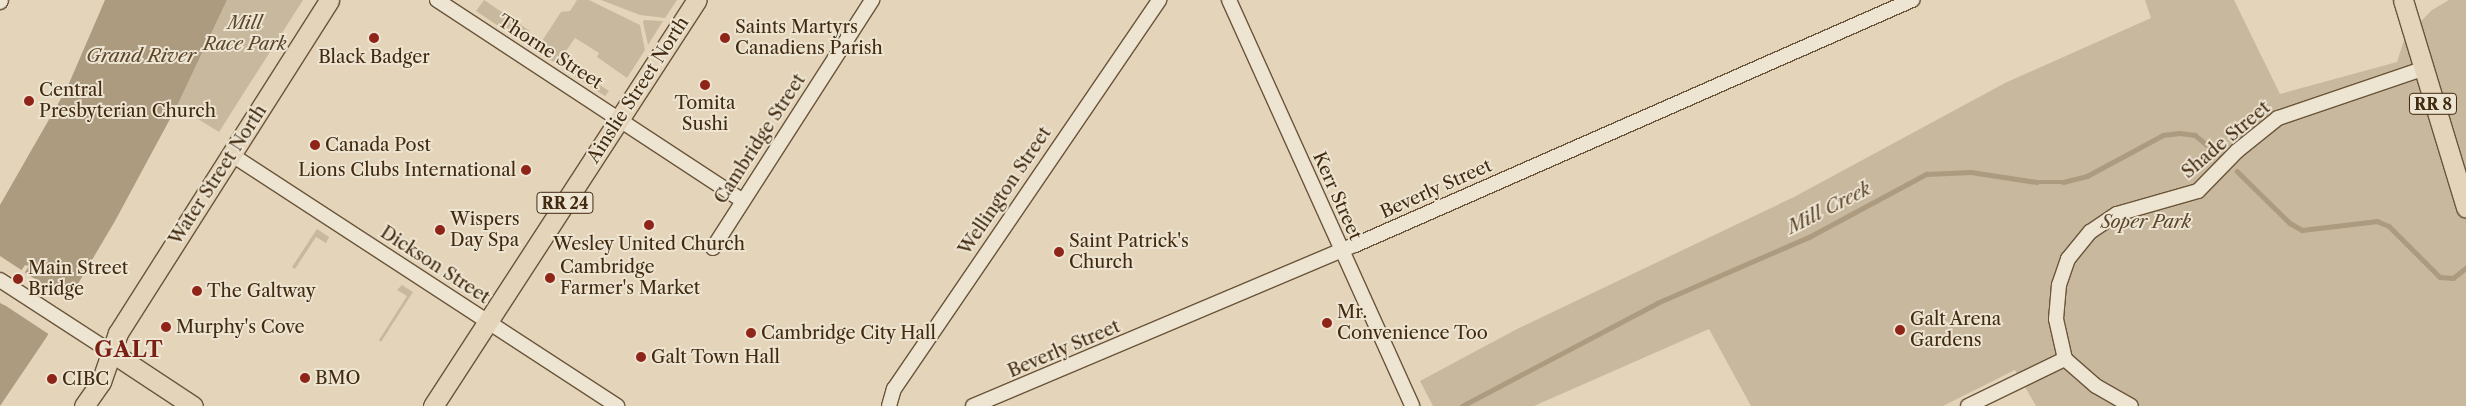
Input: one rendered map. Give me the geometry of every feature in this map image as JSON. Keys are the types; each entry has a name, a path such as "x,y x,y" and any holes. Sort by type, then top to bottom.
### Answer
{"main road":[{"name":"Water Street North","path":"84,406 101,382 118,333 329,0"},
{"name":"Ainslie Street North","path":"433,406 697,0"},
{"name":"RR 8","path":"2403,0 2422,70 2466,208"},
{"path":"111,352 193,406"}],"street":[{"name":"Thorne Street","path":"437,0 743,201"},
{"name":"Cambridge Street","path":"713,248 872,0"},
{"name":"Wellington Street","path":"889,406 899,381 1159,0"},
{"name":"Kerr Street","path":"1229,0 1412,406"},
{"name":"Beverly Street","path":"973,406 1341,251 1912,0"},
{"name":"Shade Street","path":"2065,359 2056,319 2059,285 2068,259 2090,232 2116,214 2178,200 2198,191 2237,151 2278,118 2422,70"},
{"name":"Dickson Street","path":"232,154 617,406"},
{"path":"0,280 111,352"},
{"path":"1968,406 2065,359 2096,386 2131,406"}],"green space":[{"name":"Mill Race Park","path":"227,0 303,0 219,132 177,106"},
{"path":"484,0 530,31 521,41 476,11"},
{"path":"577,0 589,0 640,25 645,50 627,78 597,57 599,53 575,38 557,64 536,50 561,12 570,11"},
{"path":"601,0 677,0 665,18 640,15"},
{"name":"Soper Park","path":"2145,0 2234,0 2280,94 2397,62 2405,37 2432,10 2449,0 2466,0 2466,406 2036,406 2015,370 1943,406 1751,406 1709,329 1534,406 1433,406 1420,381 1517,329 1794,197 2005,83 2151,18"},
{"path":"644,20 663,21 648,45 643,22"},
{"path":"570,66 609,91 605,96 567,71"},
{"path":"317,229 329,237 326,243 316,237 295,269 292,267"},
{"path":"402,285 413,292 381,342 379,340 407,296 397,290"}],"water":[{"name":"Grand River","path":"105,0 227,0 177,106 115,221 46,338 0,406 0,205 67,88","holes":["25,265 29,266 4,305 0,303"]}],"pier":[{"name":"Main Street Bridge","path":"0,256 70,302 50,335 0,302"}],"waterway":[{"name":"Mill Creek","path":"1462,406 1657,303 1809,237 1926,174 1971,172 2036,182 2063,182 2087,176 2163,135 2179,133 2195,135 2221,157"},
{"name":"Mill Creek","path":"2237,171 2290,223 2302,230 2377,221 2389,226 2440,277 2453,278 2466,268"}],"place":[{"name":"Black Badger","path":"374,38"},
{"name":"Saints Martyrs Canadiens Parish","path":"725,38"},
{"name":"Tomita Sushi","path":"705,85"},
{"name":"Central Presbyterian Church","path":"29,101"},
{"name":"Canada Post","path":"315,145"},
{"name":"Lions Clubs International","path":"526,170"},
{"name":"Wesley United Church","path":"649,225"},
{"name":"Wispers Day Spa","path":"440,230"},
{"name":"Saint Patrick's Church","path":"1059,252"},
{"name":"Cambridge Farmer's Market","path":"550,278"},
{"name":"Main Street Bridge","path":"18,279"},
{"name":"The Galtway","path":"197,291"},
{"name":"Mr. Convenience Too","path":"1327,323"},
{"name":"Murphy's Cove","path":"166,327"},
{"name":"Galt Arena Gardens","path":"1900,330"},
{"name":"Cambridge City Hall","path":"751,333"},
{"name":"Galt Town Hall","path":"641,357"},
{"name":"BMO","path":"305,378"},
{"name":"CIBC","path":"52,379"}],"district":[{"name":"GALT","path":"129,350"}]}
